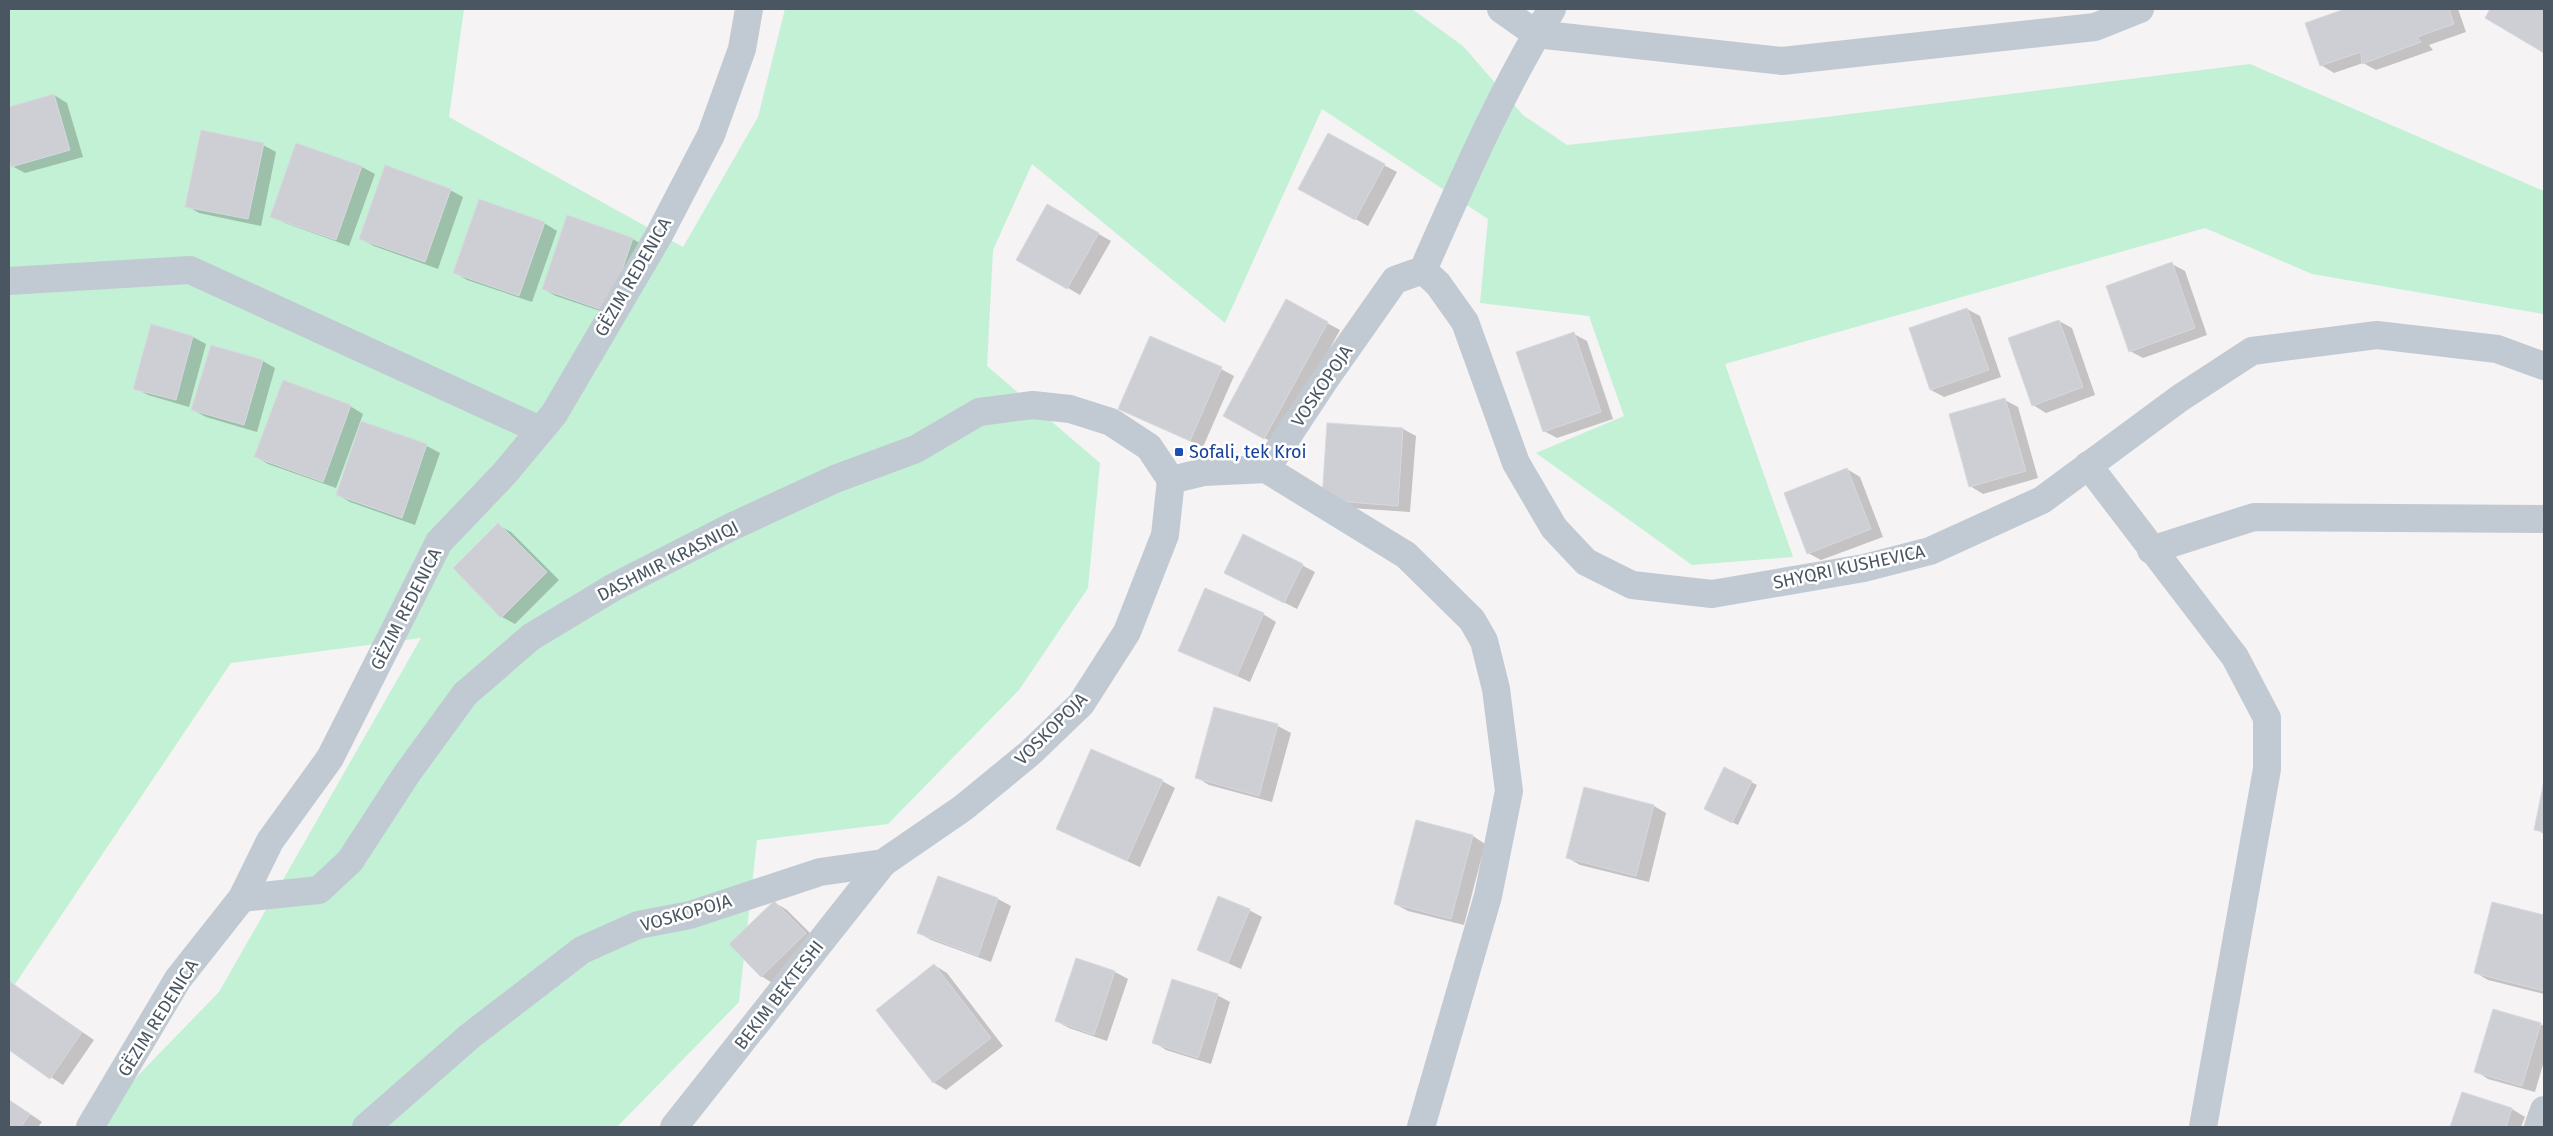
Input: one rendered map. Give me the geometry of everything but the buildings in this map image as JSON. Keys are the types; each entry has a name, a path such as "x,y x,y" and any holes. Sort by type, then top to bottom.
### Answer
{"street":[{"name":"GËZIM REDENICA","path":"90,1127 178,979 242,898 270,841 330,758 439,542 504,474 554,414 659,235 711,135 742,49 749,9"},
{"path":"1502,9 1536,34 1782,61 2095,26 2140,9"},
{"path":"1423,270 1465,173 1536,34 1552,9"},
{"path":"9,282 190,270 540,430"},
{"name":"SHYQRI KUSHEVICA","path":"1423,270 1438,284 1465,322 1516,464 1554,528 1586,562 1632,585 1712,594 1864,568 1920,553 2042,500 2180,398 2252,351 2376,335 2497,349 2544,366"},
{"name":"VOSKOPOJA","path":"1266,469 1324,381 1395,280 1423,270"},
{"name":"DASHMIR KRASNIQI","path":"242,898 319,890 350,862 406,775 465,694 531,637 614,587 724,530 835,479 916,450 979,412 1033,405 1070,409 1112,422 1149,446 1171,480"},
{"path":"2088,465 2236,657 2267,718 2267,769 2203,1127"},
{"path":"1171,480 1204,472 1266,469 1406,555 1472,620 1484,642 1496,689 1509,791 1488,896 1422,1127"},
{"name":"VOSKOPOJA","path":"366,1127 470,1036 582,950 638,925 690,914 820,872 883,863 963,808 1030,753 1082,704 1127,632 1141,598 1165,535 1171,480"},
{"path":"2152,550 2254,517 2544,519"},
{"name":"BEKIM BEKTESHI","path":"674,1127 883,863"},
{"path":"2538,1127 2544,1110"}],"green space":[{"path":"9,9 464,9 449,117 683,247 758,117 785,9 1412,9 1463,46 1523,115 1567,145 1818,118 2250,64 2544,191 2544,314 2312,274 2205,228 1725,364 1793,557 1692,565 1536,453 1624,416 1589,316 1480,303 1488,219 1322,109 1225,323 1032,164 993,250 987,366 1100,463 1088,588 1019,690 888,824 757,840 739,1002 617,1127 88,1127 219,992 421,638 231,663 9,993"}],"place":[{"name":"Sofali, tek Kroi","path":"1179,452"}]}
